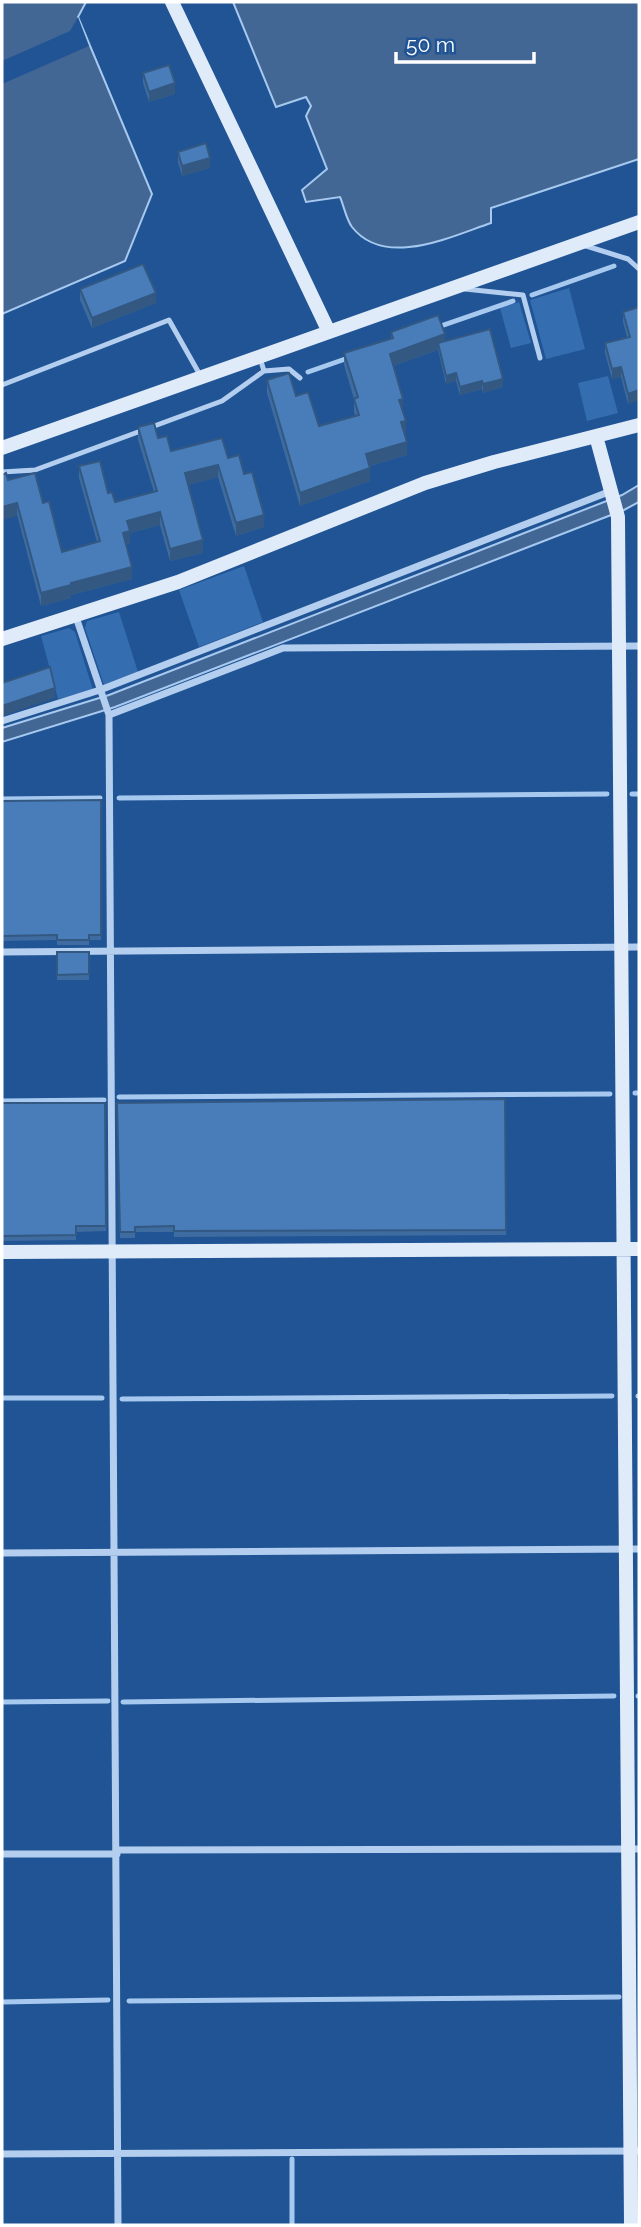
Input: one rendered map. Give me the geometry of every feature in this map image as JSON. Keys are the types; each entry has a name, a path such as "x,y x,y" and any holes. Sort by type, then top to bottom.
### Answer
{"street":[{"path":"172,2 329,332"},
{"path":"2,448 201,377 262,364 329,332 639,222"},
{"path":"2,639 178,582 425,483 639,425"},
{"path":"596,436 618,517 623,1249 633,1549 635,2152 631,2225"},
{"path":"2,721 101,692 612,493"},
{"path":"76,617 109,715 110,1251 118,2225"},
{"path":"109,715 283,648 639,646"},
{"path":"2,952 639,947"},
{"path":"2,1252 639,1249"},
{"path":"2,1553 633,1549"},
{"path":"2,1854 634,1849"},
{"path":"2,2154 635,2152"}],"lane":[{"path":"580,243 588,249 628,259 639,269"},
{"path":"454,288 523,296 540,358"},
{"path":"2,385 169,320 201,377"},
{"path":"2,472 35,470 222,401 262,364 289,369 300,378"}],"shaded area":[{"path":"2,2 86,2 78,17 152,194 125,261 2,314"},
{"path":"233,2 639,2 639,159 491,208 491,223 457,235 419,246 382,246 366,239 352,227 340,197 306,202 302,190 327,169 306,116 311,106 306,97 276,107"},
{"path":"569,288 585,349 546,359 530,300"},
{"path":"519,302 531,343 511,348 500,308"},
{"path":"608,376 618,413 587,421 578,383"},
{"path":"639,485 639,502 624,510 115,707 2,742 2,728 109,695 622,495"},
{"path":"244,566 263,622 199,647 179,590"},
{"path":"119,612 138,672 104,685 85,628 87,621"},
{"path":"69,628 75,632 93,690 58,699 41,636"}],"pier":[{"path":"78,17 89,46 2,84 2,61 70,31"}],"building":[{"path":"169,65 175,83 149,92 143,73"},
{"path":"206,143 210,158 182,166 178,152"},
{"path":"143,264 156,293 92,318 80,289"},
{"path":"639,307 639,390 628,394 621,367 612,369 605,343 630,337 623,312"},
{"path":"438,315 445,334 390,354 403,399 399,400 406,421 401,422 407,442 366,454 370,468 300,493 267,380 289,373 296,396 308,392 319,426 359,415 354,399 358,397 344,353 393,338 391,332"},
{"path":"490,329 503,379 460,387 456,373 446,376 438,343"},
{"path":"154,423 158,438 167,436 171,451 222,438 228,458 239,455 244,474 252,472 264,515 236,523 218,465 185,473 203,540 170,549 160,512 127,521 130,531 123,533 132,567 41,593 17,503 2,507 2,475 6,473 8,480 35,473 43,503 49,501 62,552 100,541 79,466 100,461 108,493 112,492 115,502 157,491 138,427"},
{"path":"50,667 55,688 2,706 2,683"},
{"path":"101,800 101,935 89,935 89,940 57,940 57,935 2,936 2,801"},
{"path":"57,952 89,952 89,974 57,975"},
{"path":"505,1099 506,1230 174,1231 174,1226 135,1227 135,1232 120,1232 117,1103"},
{"path":"2,1103 105,1103 106,1226 76,1226 76,1235 2,1236"}],"waterway":[{"path":"532,295 614,266"},
{"path":"435,328 513,301"},
{"path":"308,372 351,357"},
{"path":"119,798 607,794"},
{"path":"632,794 639,794"},
{"path":"2,799 100,798"},
{"path":"119,1097 610,1094"},
{"path":"2,1101 104,1100"},
{"path":"122,1399 612,1396"},
{"path":"2,1398 102,1398"},
{"path":"123,1702 614,1696"},
{"path":"2,1702 108,1701"},
{"path":"129,2001 619,1997"},
{"path":"2,2002 108,2000"},
{"path":"292,2159 292,2225"}]}
